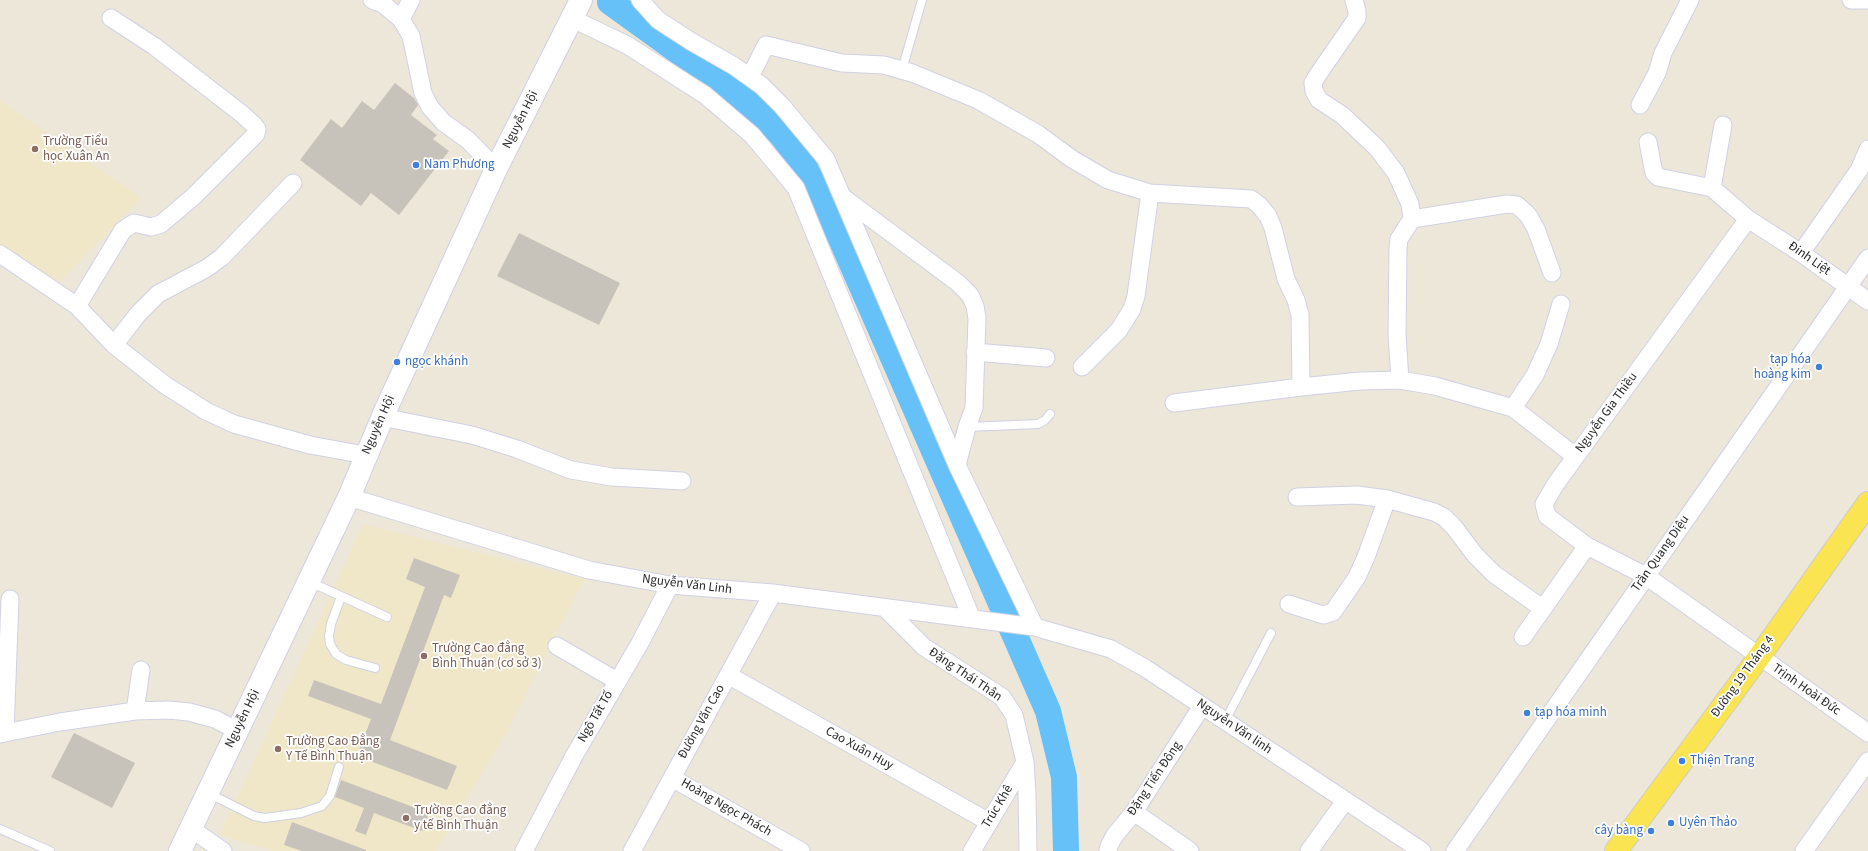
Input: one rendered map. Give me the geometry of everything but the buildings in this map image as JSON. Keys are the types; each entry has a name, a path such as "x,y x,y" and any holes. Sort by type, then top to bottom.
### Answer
{"main road":[{"name":"Đường 19 Tháng 4","path":"1616,851 1758,657 1868,502"}],"street":[{"path":"372,0 383,4 401,19 410,36 423,93 430,107 443,122 468,140 496,169"},
{"path":"401,19 411,0"},
{"path":"640,0 658,20 692,42 734,66 762,86 782,106 826,159 957,466 1035,627"},
{"path":"1354,0 1358,11 1357,18 1313,83 1314,91 1320,100 1342,115 1377,148 1386,159 1403,186 1410,204 1412,219 1399,239 1398,249 1397,334 1400,380"},
{"path":"1640,106 1657,73 1663,53 1690,0"},
{"path":"1851,0 1868,0"},
{"path":"577,10 705,96 752,135 796,188 972,619"},
{"name":"Nguyễn Hội","path":"180,851 349,497 365,454 496,169 577,10"},
{"path":"77,306 123,230 134,223 151,227 161,224 193,197 256,134 257,129 242,114 154,46 111,18"},
{"path":"750,77 766,45 842,63 884,65 902,70 978,100 1012,118 1038,134 1072,159 1108,180 1150,193 1251,199 1259,205 1268,216 1274,228 1284,273 1296,300 1300,315 1301,387"},
{"path":"1648,142 1654,173 1658,177 1712,188 1723,125"},
{"path":"1801,253 1859,170 1868,149"},
{"path":"114,345 138,314 158,294 207,268 222,257 293,183"},
{"name":"Đinh Liệt","path":"1712,188 1748,219 1801,253 1868,301"},
{"path":"1082,367 1119,330 1132,309 1136,296 1150,193"},
{"path":"842,197 958,283 970,296 975,306 977,318 974,408 967,427 957,466"},
{"path":"1412,219 1507,204 1517,205 1528,215 1536,229 1552,273"},
{"name":"Nguyễn Gia Thiều","path":"1646,576 1587,546 1547,516 1544,504 1575,456 1748,219"},
{"path":"0,254 77,306 114,345 164,385 213,414 234,424 310,445 365,454"},
{"name":"Trần Quang Diệu","path":"1455,851 1868,258"},
{"path":"1513,408 1535,375 1549,344 1561,304"},
{"path":"975,352 1046,358"},
{"path":"1174,403 1301,387 1360,381 1400,380 1435,386 1513,408 1575,456"},
{"path":"382,417 472,435 517,449 571,470 612,477 682,481"},
{"path":"1297,497 1356,495 1387,499 1434,512 1444,517 1454,527 1475,555 1494,574 1542,608"},
{"name":"Nguyễn Văn Linh","path":"349,497 589,570 670,585 773,593 1035,627"},
{"path":"1289,604 1323,615 1333,612 1356,577 1366,557 1387,499"},
{"path":"1523,637 1587,546"},
{"name":"Trịnh Hoài Đức","path":"1646,576 1758,657 1868,733"},
{"name":"Ngô Tất Tố","path":"524,851 574,756 640,643 670,585"},
{"name":"Đường Văn Cao","path":"632,851 773,593"},
{"path":"10,599 3,733 135,711 169,710 189,712 215,719 238,731"},
{"name":"Đặng Thái Thân","path":"885,608 924,647 1002,697 1014,715 1025,762 1028,794 1028,851"},
{"name":"Nguyễn Văn linh","path":"1035,627 1110,649 1145,668 1422,851"},
{"path":"557,646 617,681"},
{"path":"135,711 141,670"},
{"name":"Cao Xuân Huy","path":"728,676 989,822"},
{"name":"Đặng Tiến Đông","path":"1108,851 1115,835 1134,812 1202,706"},
{"name":"Trúc Khê","path":"972,851 1025,762"},
{"path":"1804,851 1868,762"},
{"name":"Hoàng Ngọc Phách","path":"672,778 801,851"},
{"path":"1309,851 1345,801"},
{"path":"1134,812 1190,851"},
{"path":"190,828 223,851"}],"lane":[{"path":"902,70 922,0"},
{"path":"967,427 1038,424 1045,420 1050,414"},
{"path":"309,582 387,617"},
{"path":"341,597 331,624 329,636 330,644 336,654 346,660 375,668"},
{"path":"1225,721 1271,633"},
{"path":"208,793 254,816 265,818 301,813 322,806 330,796 339,767"},
{"path":"0,829 50,851"}],"shaded area":[{"name":"Trường Tiểu học Xuân An","path":"0,100 142,198 57,284 0,246"},
{"name":"Trường Cao đẳng Bình Thuận (cơ sở 3)","path":"363,524 584,579 507,732 436,851 273,851 220,835"}],"waterway":[{"path":"610,2 739,95 780,133 802,162 842,241 1048,711 1064,777 1066,851"}],"place":[{"name":"Trường Tiểu học Xuân An","path":"35,149"},
{"name":"Nam Phương","path":"416,165"},
{"name":"ngọc khánh","path":"397,362"},
{"name":"tạp hóa hoàng kim","path":"1819,367"},
{"name":"Trường Cao đẳng Bình Thuận (cơ sở 3)","path":"424,656"},
{"name":"tạp hóa minh","path":"1527,713"},
{"name":"Trường Cao Đẳng Y Tế Bình Thuận","path":"278,749"},
{"name":"Thiện Trang","path":"1682,761"},
{"name":"Trường Cao đẳng y tế Bình Thuận","path":"406,818"},
{"name":"Uyên Thảo","path":"1671,823"},
{"name":"cây bàng","path":"1651,831"}]}
